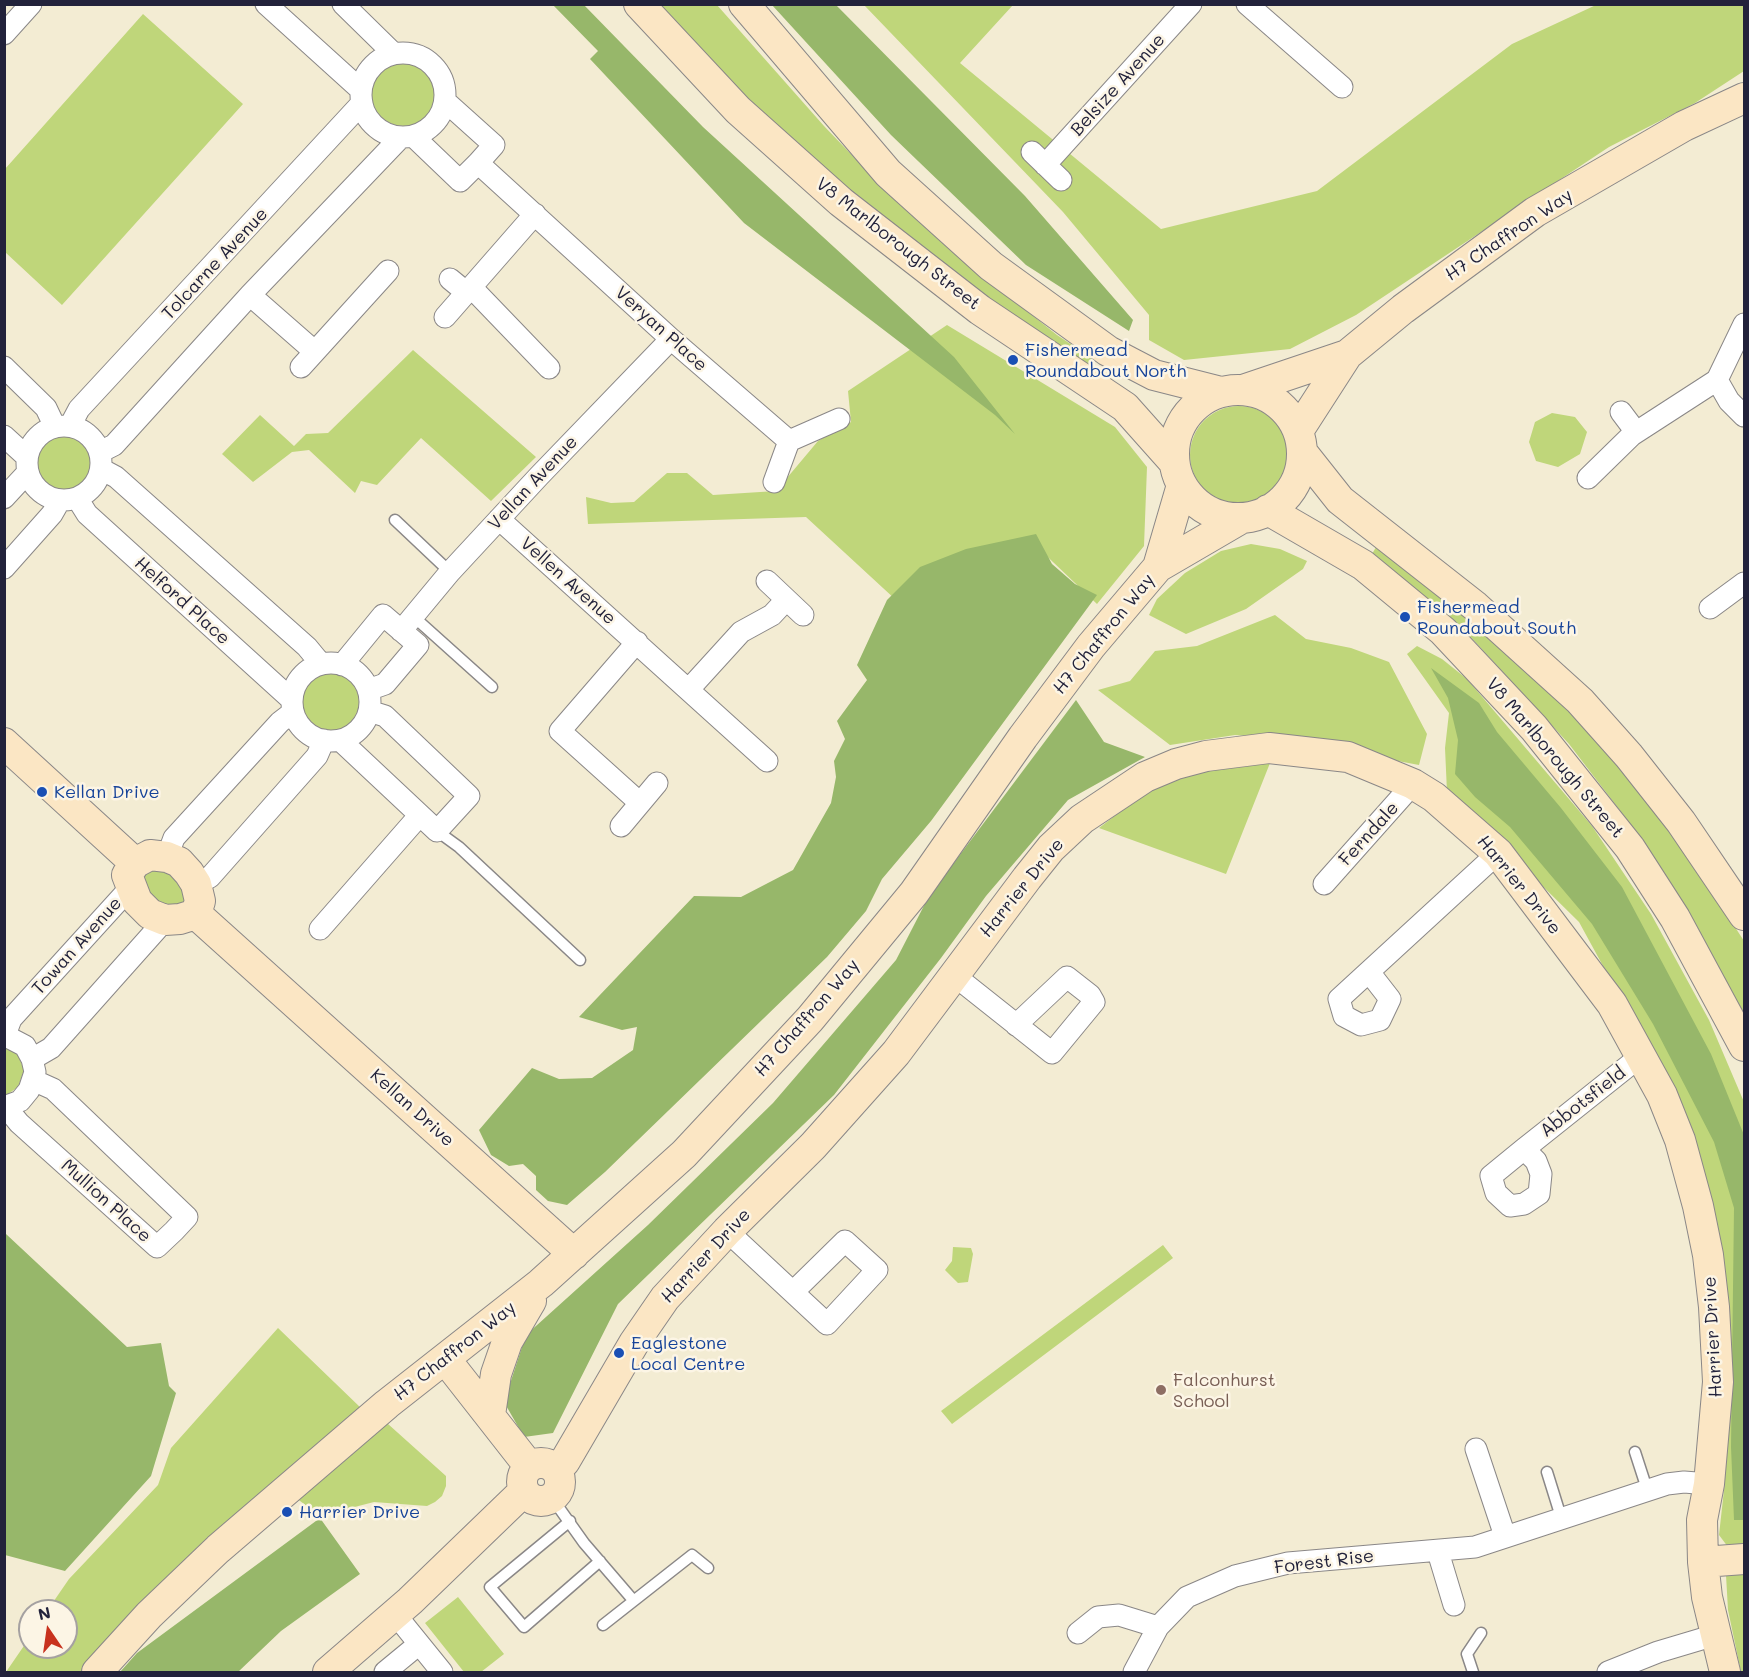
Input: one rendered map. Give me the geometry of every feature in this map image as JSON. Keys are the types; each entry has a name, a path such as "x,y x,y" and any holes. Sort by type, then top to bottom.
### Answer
{"street":[{"path":"4,34 31,4"},
{"path":"267,4 361,97 367,116 376,127 388,134 407,136 460,181 494,145 446,101"},
{"path":"343,4 393,53"},
{"name":"V8 Marlborough Street","path":"639,4 738,110 841,202 980,310 1125,407 1178,474"},
{"path":"744,4 888,172 991,266 1108,351 1154,375 1232,391 1261,394 1277,403 1290,415 1300,441 1340,500 1385,533 1475,606 1580,701 1629,756 1681,822 1744,915"},
{"name":"Belsize Avenue","path":"1060,180 1038,159 1191,4"},
{"path":"1247,4 1342,87"},
{"path":"4,568 68,499 88,492 97,482 101,461 114,445 250,295 407,136 434,123 446,101 444,82 432,63 409,52 393,53 372,65 365,75 361,97"},
{"name":"Tolcarne Avenue","path":"62,426 361,97"},
{"name":"H7 Chaffron Way","path":"1300,441 1347,355 1375,332 1535,212 1684,126 1744,98"},
{"name":"Veryan Place","path":"478,163 671,339 789,441"},
{"path":"445,317 535,214"},
{"path":"250,295 308,359 387,271"},
{"path":"450,279 470,291 549,368"},
{"path":"1588,478 1636,432 1716,380 1744,324"},
{"name":"Vellan Avenue","path":"408,624 450,572 671,339"},
{"name":"H7 Chaffron Way","path":"1232,391 1347,355"},
{"path":"4,367 62,426 89,435 101,461 116,477 299,640 331,664 363,679 369,701 469,796 437,831"},
{"path":"1716,380 1729,401 1744,416"},
{"path":"1232,391 1204,399 1190,411 1180,426 1174,444 1178,474 1192,500 1207,511 1224,517 1255,514 1283,500 1294,486 1300,470 1300,441"},
{"path":"1621,412 1636,432"},
{"path":"774,482 789,441 839,419"},
{"path":"4,498 28,465 36,438 62,426"},
{"name":"Helford Place","path":"4,436 28,465 40,491 68,499 87,514 293,706 304,731 332,740 437,831"},
{"name":"H7 Chaffron Way","path":"1158,567 1178,474"},
{"name":"V8 Marlborough Street","path":"1255,514 1317,538 1363,565 1443,631 1534,728 1630,848 1675,918 1744,1046"},
{"name":"H7 Chaffron Way","path":"97,1672 149,1616 218,1549 387,1404 446,1360 541,1283 684,1154 810,1019 914,893 1023,737 1091,646 1158,567 1255,514"},
{"name":"Vellen Avenue","path":"499,519 690,688 767,761"},
{"path":"767,581 803,615"},
{"path":"1710,608 1744,583"},
{"path":"690,688 741,632 772,615 786,600"},
{"path":"167,857 174,838 293,706 301,677 331,664 383,615 408,624 418,645 369,701 363,724 353,734 332,740 210,877 196,884"},
{"path":"637,642 560,731 640,803"},
{"path":"4,743 132,875 137,901 150,914 165,920 180,920 196,914 200,901 196,884 179,862 167,857 150,855 132,875"},
{"name":"Harrier Drive","path":"328,1672 565,1461 634,1343 664,1298 727,1231 813,1146 896,1053 1051,848 1082,819 1145,777 1176,764 1206,756 1269,748 1348,757 1413,784 1434,797 1498,853 1612,1004 1662,1095 1680,1140 1708,1255 1718,1382 1709,1484 1702,1520 1703,1562 1715,1635 1725,1672"},
{"path":"621,826 657,783"},
{"name":"Ferndale","path":"1324,884 1413,784"},
{"path":"320,929 419,816"},
{"path":"1369,972 1498,853"},
{"name":"Towan Avenue","path":"5,1035 11,1019 132,875"},
{"name":"Kellan Drive","path":"196,914 574,1254"},
{"path":"32,1059 51,1048 165,920"},
{"path":"955,976 1016,1024"},
{"path":"5,1035 25,1046 32,1059 33,1080 29,1090 20,1101 5,1107"},
{"name":"Abbotsfield","path":"1524,1149 1642,1055"},
{"name":"Mullion Place","path":"5,1107 19,1123 157,1248 187,1217 53,1089 33,1080"},
{"path":"727,1231 793,1292"},
{"path":"490,1415 496,1374 507,1342 541,1283"},
{"path":"446,1360 540,1481"},
{"path":"1476,1449 1505,1536"},
{"name":"Forest Rise","path":"1134,1672 1158,1627 1187,1597 1234,1576 1288,1563 1438,1552 1475,1547 1647,1489 1684,1482 1709,1484"},
{"path":"1438,1552 1454,1605"},
{"path":"1703,1562 1744,1559"},
{"path":"395,1614 442,1672"},
{"path":"1078,1633 1098,1617 1119,1615 1158,1627"},
{"path":"1608,1672 1658,1652 1715,1635"},
{"path":"385,1672 419,1644"}],"lane":[{"path":"395,520 450,572"},
{"path":"408,624 492,687"},
{"path":"437,831 459,847 580,960"},
{"path":"1635,1452 1647,1489"},
{"path":"1547,1472 1561,1517"},
{"path":"540,1481 600,1562 633,1600"},
{"path":"570,1521 490,1587 524,1627 600,1562"},
{"path":"603,1624 692,1555 708,1568"},
{"path":"1473,1672 1467,1654 1481,1633"}],"green space":[{"path":"553,5 584,5 703,127 954,357 1015,434 995,415 744,223 590,59 598,51"},
{"path":"648,5 717,5 824,126 897,202 949,249 1057,335 1093,359 1086,372 990,306 795,147"},
{"path":"772,5 836,5 1025,196 1133,320 1129,331 1026,265 891,135"},
{"path":"864,5 1013,5 960,63 1161,229 1317,191 1512,44 1596,5 1744,5 1744,71 1695,103 1609,147 1356,315 1290,349 1184,360 1149,340 1149,315 1063,212"},
{"path":"143,14 243,104 62,305 5,252 5,169"},
{"path":"404,58 417,61 428,68 435,79 438,92 435,105 428,116 417,123 404,126 391,123 380,116 373,105 370,92 373,79 380,68 391,61"},
{"path":"947,325 1115,427 1147,467 1144,546 1097,604 1032,542 896,600 806,517 588,524 586,497 611,503 634,502 667,473 687,473 713,495 776,491 818,441 851,422 848,391"},
{"path":"413,350 536,457 491,501 421,438 377,485 361,481 355,493 309,450 292,452 253,482 222,454 260,415 294,446 306,434 328,433"},
{"path":"1239,406 1258,409 1274,420 1285,436 1288,455 1285,474 1274,490 1258,501 1239,504 1220,501 1204,490 1193,474 1190,455 1193,436 1204,420 1220,409"},
{"path":"1552,413 1575,417 1587,432 1580,454 1558,467 1536,461 1529,442 1535,422"},
{"path":"64,434 84,442 92,462 84,482 64,490 44,482 36,462 44,442"},
{"path":"1036,534 1052,564 1075,584 1097,595 931,821 882,879 866,911 827,957 605,1172 567,1205 548,1201 536,1190 536,1176 523,1164 509,1166 491,1155 479,1130 532,1068 559,1079 592,1078 633,1050 637,1027 622,1030 579,1017 694,896 741,897 793,870 831,803 836,777 834,761 845,739 837,721 867,680 857,665 887,600 920,567 966,549"},
{"path":"1379,542 1424,574 1581,721 1674,833 1744,941 1744,1015 1668,882 1628,821 1569,744 1467,633 1372,554"},
{"path":"1251,544 1280,549 1307,561 1303,569 1246,609 1186,634 1149,615 1157,599 1185,573 1221,551"},
{"path":"1275,615 1306,639 1351,648 1389,662 1427,734 1419,765 1276,738 1235,735 1170,745 1098,690 1130,681 1155,651 1197,646"},
{"path":"1417,646 1442,659 1467,679 1592,826 1651,914 1709,1020 1744,1102 1744,1551 1731,1551 1719,1535 1725,1481 1718,1317 1633,1021 1579,922 1447,792 1445,748 1449,713 1407,654"},
{"path":"1431,668 1479,703 1497,732 1561,808 1622,887 1711,1054 1744,1135 1744,1520 1734,1520 1731,1447 1734,1208 1714,1142 1653,1024 1592,924 1510,827 1475,797 1455,774 1458,740 1448,698"},
{"path":"330,673 341,675 354,686 359,702 357,713 346,726 330,731 319,729 306,718 301,702 303,691 314,678"},
{"path":"1076,700 1104,742 1145,757 1068,800 986,896 941,958 834,1095 618,1304 553,1433 524,1437 504,1402 526,1335 648,1225 773,1103 896,960 929,896"},
{"path":"1272,758 1226,874 1099,828 1143,794 1162,783 1215,767"},
{"path":"148,866 175,874 187,902 169,908 155,899 143,886 142,869"},
{"path":"5,1045 17,1052 24,1070 18,1087 5,1096"},
{"path":"6,1234 127,1347 161,1343 169,1386 176,1393 151,1476 65,1571 5,1555"},
{"path":"1163,1245 1173,1258 952,1424 941,1411"},
{"path":"953,1247 971,1248 973,1254 968,1282 958,1283 945,1270 952,1261"},
{"path":"278,1328 362,1409 98,1672 6,1672 18,1654 18,1659 78,1659 78,1599 55,1599 69,1579 158,1485 171,1448"},
{"path":"378,1415 446,1476 446,1486 442,1496 435,1502 427,1506 374,1502 331,1513 311,1509 285,1490"},
{"path":"320,1518 360,1574 281,1631 238,1672 120,1672 137,1653"},
{"path":"1726,1575 1744,1575 1744,1672 1741,1672 1728,1610"},
{"path":"458,1597 504,1654 481,1672 464,1672 425,1623"}],"place":[{"name":"Fishermead Roundabout North","path":"1013,360"},
{"name":"Fishermead Roundabout South","path":"1405,617"},
{"name":"Kellan Drive","path":"42,792"},
{"name":"Eaglestone Local Centre","path":"619,1353"},
{"name":"Falconhurst School","path":"1161,1390"},
{"name":"Harrier Drive","path":"287,1512"}]}
